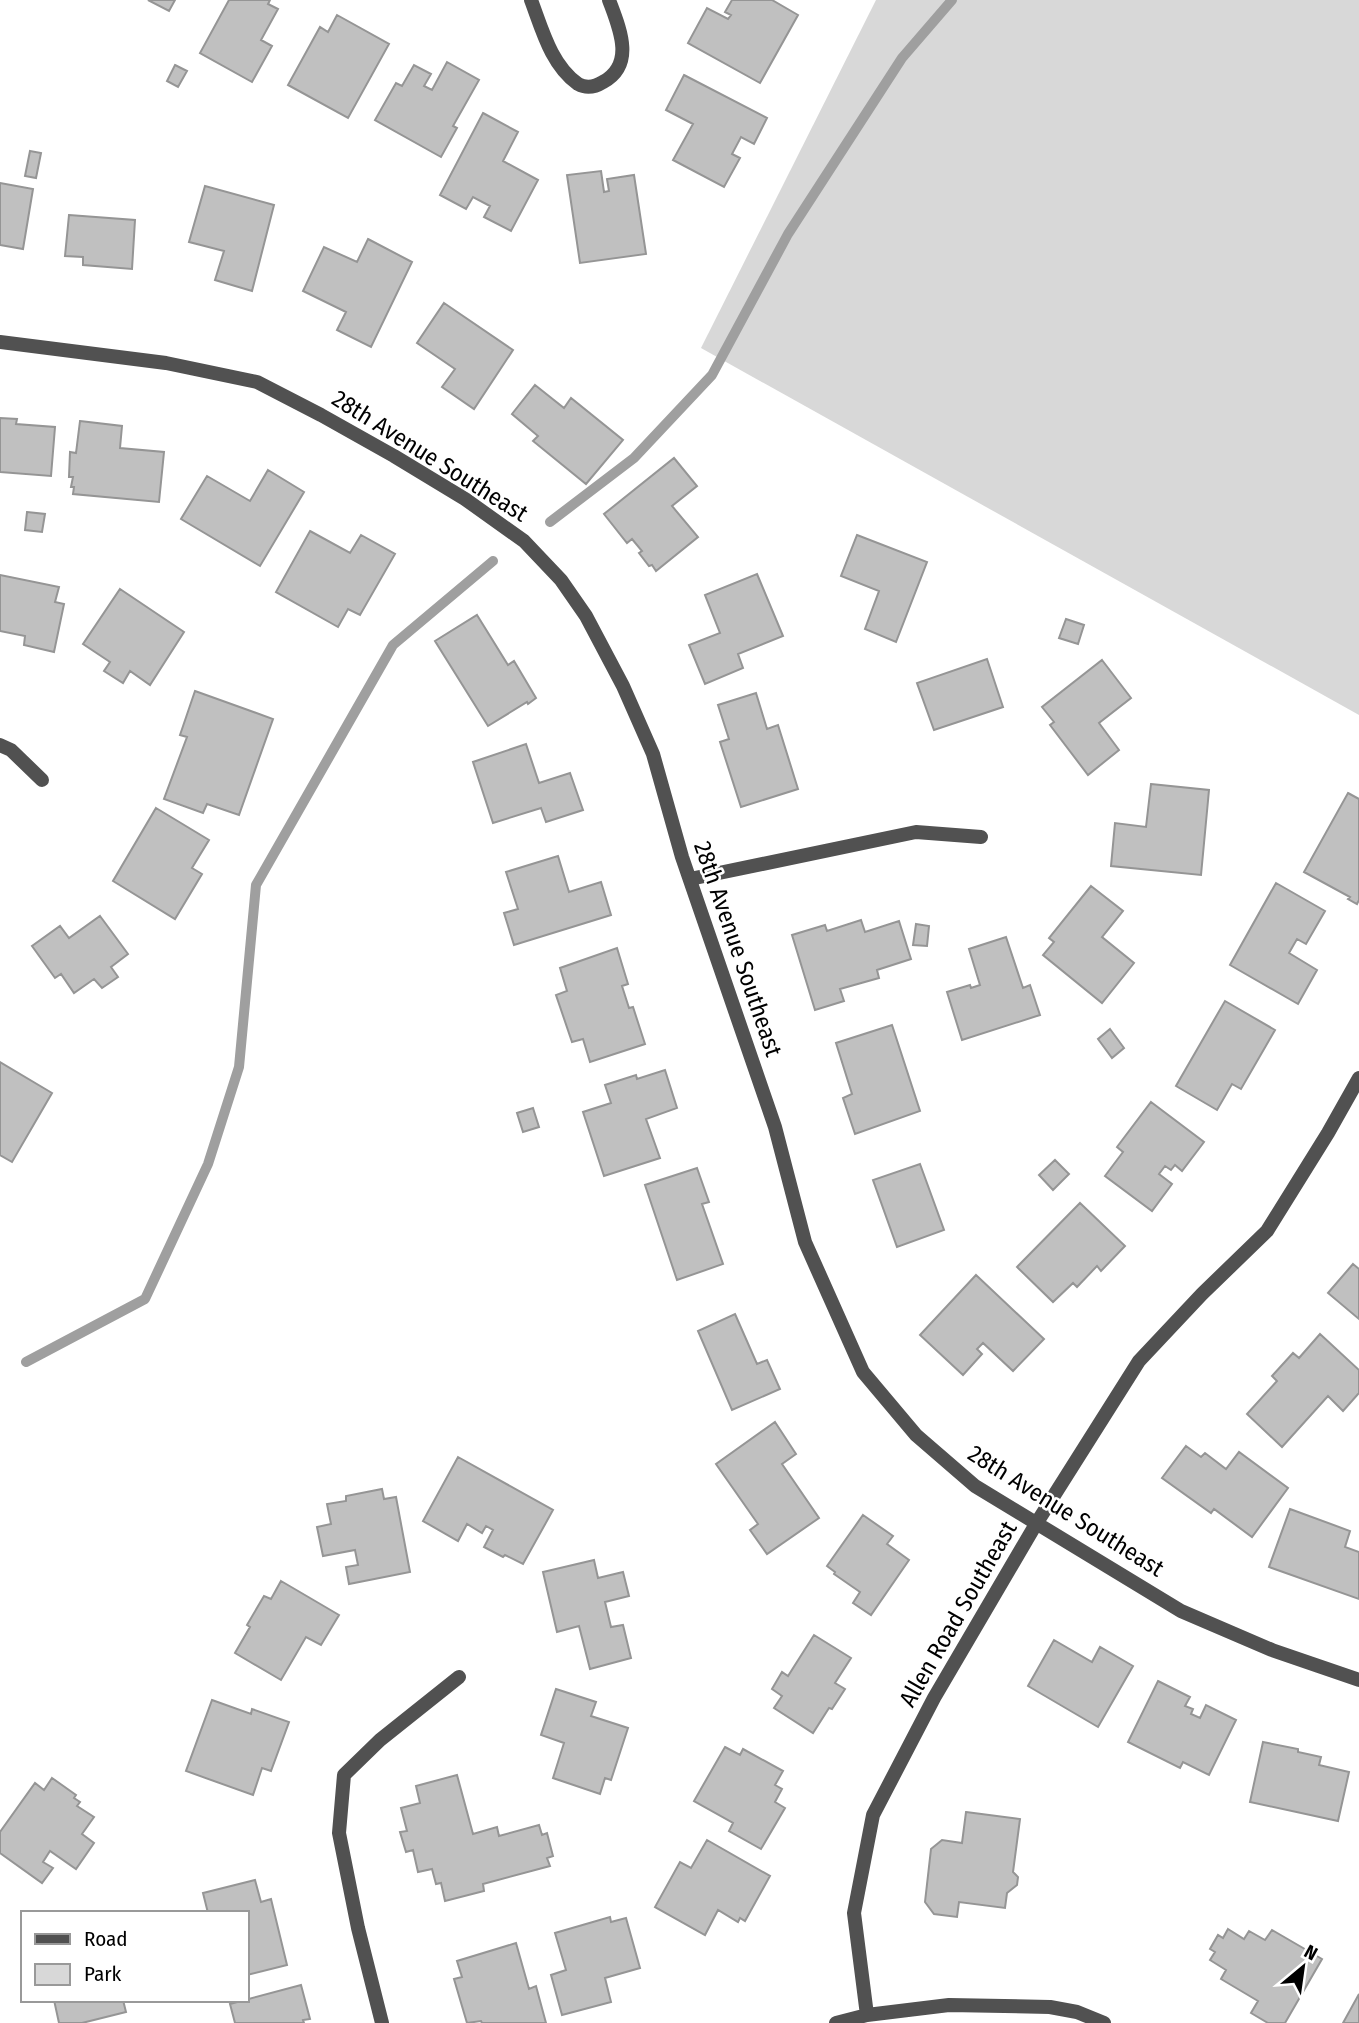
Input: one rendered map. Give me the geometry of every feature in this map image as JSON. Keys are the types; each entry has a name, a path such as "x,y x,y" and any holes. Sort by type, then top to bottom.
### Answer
{"street":[{"path":"531,0 559,66 580,85 594,88 611,78 621,65 621,33 609,0"},
{"name":"28th Avenue Southeast","path":"0,342 166,363 257,382 394,456 465,499 524,541 561,580 586,616 623,686 653,754 690,879 775,1127 805,1242 863,1372 916,1435 975,1486 1036,1524 1181,1611 1272,1650 1359,1679"},
{"path":"0,745 11,750 42,780"},
{"path":"690,879 916,832 981,837"},
{"name":"Allen Road Southeast","path":"867,2015 854,1913 873,1815 934,1698 1036,1524 1139,1361 1202,1294 1267,1231 1359,1078"},
{"path":"382,2023 358,1928 339,1833 344,1775 380,1740 459,1677"},
{"path":"836,2023 867,2015 950,2005 1050,2007 1077,2012 1104,2023"}],"green space":[{"path":"876,0 1359,0 1359,715 701,348"}],"building":[{"path":"148,0 175,0 169,11"},
{"path":"229,0 270,0 268,4 278,9 261,40 272,46 252,82 200,53"},
{"path":"732,0 772,0 798,15 760,83 688,43 707,8 728,19 731,15 725,12"},
{"path":"337,15 389,44 348,118 288,85 320,27 328,32"},
{"path":"447,62 479,80 453,126 457,128 441,157 375,120 396,83 402,86 414,65 431,74 424,86 432,90"},
{"path":"175,65 187,71 178,87 167,81"},
{"path":"684,75 767,118 754,144 741,137 732,154 740,158 724,187 673,160 693,124 666,110"},
{"path":"483,113 518,132 503,161 538,180 511,231 484,217 490,206 473,197 466,209 440,195"},
{"path":"30,151 41,153 36,178 25,176"},
{"path":"601,171 604,192 609,191 607,179 634,175 646,254 580,263 567,175"},
{"path":"0,183 33,189 23,249 0,245"},
{"path":"205,186 274,205 252,291 215,280 224,251 189,242"},
{"path":"69,215 135,220 132,269 83,265 83,257 65,256"},
{"path":"368,239 412,262 371,347 337,330 346,312 303,291 324,247 357,262"},
{"path":"444,303 513,350 474,409 442,387 455,369 417,343"},
{"path":"535,385 564,408 571,398 623,440 586,484 533,441 538,436 512,414"},
{"path":"0,418 17,419 16,424 55,427 51,476 0,472"},
{"path":"80,421 122,426 120,448 164,452 159,502 73,494 73,477 69,477 70,452 76,453"},
{"path":"674,458 697,486 672,506 698,537 656,571 639,553 642,551 632,539 627,543 604,514"},
{"path":"268,470 304,492 260,566 181,519 207,476 250,501"},
{"path":"27,512 45,514 42,532 25,530"},
{"path":"310,531 350,553 361,535 395,554 360,615 348,609 338,627 276,592"},
{"path":"857,535 927,562 896,642 865,629 879,591 841,576"},
{"path":"757,574 783,636 738,654 743,668 705,684 689,645 720,633 705,595"},
{"path":"0,575 59,587 55,602 64,604 54,652 24,645 25,636 0,631"},
{"path":"120,589 184,632 150,685 130,671 123,683 104,671 110,662 83,644"},
{"path":"477,615 508,665 514,661 536,698 488,726 435,641"},
{"path":"1066,619 1084,625 1078,644 1059,638"},
{"path":"987,659 1003,707 934,730 917,683"},
{"path":"1102,660 1131,698 1099,723 1119,750 1088,775 1050,725 1054,722 1042,707"},
{"path":"195,691 273,719 239,815 207,804 203,813 164,799 187,737 180,735"},
{"path":"756,693 767,729 778,725 798,789 741,807 720,742 729,739 718,705"},
{"path":"526,744 539,783 570,773 583,810 546,822 541,808 493,823 473,762"},
{"path":"1151,784 1209,790 1201,875 1111,866 1115,823 1146,827"},
{"path":"1348,793 1359,799 1357,904 1348,899 1350,897 1304,872"},
{"path":"156,808 209,840 192,868 202,874 175,919 113,881"},
{"path":"558,856 569,892 601,882 611,915 514,945 504,913 518,909 506,872"},
{"path":"1276,883 1325,911 1306,944 1297,939 1289,953 1317,970 1298,1004 1230,965"},
{"path":"1091,886 1123,911 1102,937 1134,963 1102,1003 1043,955 1054,942 1049,938"},
{"path":"100,916 128,954 111,967 118,977 102,988 94,979 74,993 61,974 55,978 32,946 60,926 69,938"},
{"path":"861,920 865,932 899,921 911,959 877,970 879,978 840,989 844,1001 815,1010 792,935 825,925 827,931"},
{"path":"916,924 929,926 927,946 913,945"},
{"path":"1006,937 1023,988 1030,985 1040,1015 962,1040 947,992 980,985 969,949"},
{"path":"617,948 628,984 622,986 629,1008 633,1007 645,1044 590,1062 583,1039 572,1042 556,995 567,991 560,968"},
{"path":"1225,1001 1275,1030 1241,1089 1232,1084 1217,1110 1176,1086"},
{"path":"892,1025 920,1111 855,1134 843,1098 852,1094 836,1043"},
{"path":"1110,1029 1124,1048 1112,1058 1098,1039"},
{"path":"0,1062 52,1093 12,1162 0,1155"},
{"path":"665,1070 677,1108 646,1119 660,1158 604,1176 583,1112 611,1103 605,1085 636,1075 637,1079"},
{"path":"1151,1102 1204,1142 1182,1171 1175,1165 1171,1170 1165,1166 1159,1174 1172,1184 1152,1211 1105,1176 1123,1152 1117,1147"},
{"path":"533,1108 539,1127 523,1132 517,1113"},
{"path":"1055,1160 1069,1174 1053,1190 1039,1175"},
{"path":"920,1164 944,1230 897,1247 873,1180"},
{"path":"697,1168 709,1202 702,1204 723,1264 677,1280 645,1185"},
{"path":"1080,1203 1125,1246 1101,1271 1097,1266 1077,1287 1073,1283 1053,1302 1017,1267"},
{"path":"1353,1264 1359,1269 1359,1319 1328,1293"},
{"path":"976,1275 1044,1339 1013,1371 983,1343 977,1349 982,1354 963,1375 920,1335"},
{"path":"735,1314 757,1364 767,1360 780,1389 732,1410 698,1331"},
{"path":"1320,1334 1359,1370 1359,1393 1343,1411 1328,1396 1282,1447 1247,1414 1277,1381 1272,1376 1293,1353 1299,1358"},
{"path":"775,1422 796,1454 782,1464 819,1518 767,1554 750,1530 758,1524 716,1464"},
{"path":"1186,1446 1201,1457 1205,1453 1226,1469 1239,1452 1288,1488 1252,1537 1214,1509 1211,1513 1162,1478"},
{"path":"458,1457 553,1510 523,1564 484,1547 493,1530 486,1526 482,1533 467,1524 458,1541 423,1521"},
{"path":"382,1489 384,1499 396,1497 410,1572 349,1584 346,1567 358,1565 355,1550 323,1556 317,1527 331,1524 327,1504 346,1501 346,1496"},
{"path":"1290,1509 1350,1531 1345,1547 1359,1552 1359,1599 1269,1567"},
{"path":"863,1515 893,1536 887,1544 909,1560 871,1615 853,1603 860,1592 827,1566"},
{"path":"594,1560 598,1578 623,1572 629,1596 605,1602 611,1627 623,1625 631,1658 590,1669 579,1626 557,1632 543,1572"},
{"path":"281,1581 339,1615 321,1645 306,1637 281,1680 235,1653 264,1596 271,1599"},
{"path":"814,1635 851,1658 835,1683 845,1689 813,1733 774,1708 782,1696 772,1689 782,1672 788,1676"},
{"path":"1054,1640 1092,1662 1100,1647 1133,1666 1098,1727 1028,1686"},
{"path":"1158,1681 1190,1697 1185,1706 1193,1709 1191,1714 1200,1718 1206,1705 1236,1720 1209,1775 1183,1762 1180,1768 1128,1742"},
{"path":"556,1689 596,1702 591,1716 628,1728 611,1780 605,1778 600,1794 553,1778 564,1743 541,1735"},
{"path":"212,1700 251,1714 252,1709 289,1722 271,1771 262,1768 253,1795 186,1771"},
{"path":"1263,1742 1321,1757 1319,1765 1349,1772 1338,1821 1250,1802"},
{"path":"725,1747 740,1755 743,1749 783,1771 775,1785 782,1789 775,1802 785,1808 761,1849 729,1831 733,1823 694,1801"},
{"path":"457,1775 473,1834 497,1827 499,1836 539,1825 542,1835 547,1833 553,1856 547,1858 550,1866 483,1884 484,1891 445,1901 441,1883 436,1884 432,1869 418,1872 413,1850 406,1852 400,1832 407,1831 401,1808 420,1803 416,1786"},
{"path":"52,1778 76,1795 74,1798 80,1802 77,1806 94,1817 82,1834 94,1843 76,1869 50,1851 43,1862 53,1868 42,1883 0,1853 0,1832 35,1783 44,1790"},
{"path":"966,1812 1020,1819 1013,1872 1018,1877 1017,1885 1007,1893 1005,1908 959,1902 957,1917 934,1914 925,1902 931,1849 942,1840 962,1843"},
{"path":"707,1840 770,1876 745,1921 740,1918 738,1922 718,1910 705,1935 655,1907 680,1862 691,1868"},
{"path":"255,1880 261,1902 271,1899 287,1965 248,1975 248,1911 208,1911 203,1893"},
{"path":"610,1917 611,1922 626,1918 640,1968 605,1978 611,2002 562,2015 551,1975 566,1970 555,1933"},
{"path":"1228,1929 1244,1939 1249,1931 1265,1940 1272,1930 1322,1959 1285,2023 1268,2023 1251,2013 1258,2001 1221,1979 1226,1970 1210,1960 1215,1952 1210,1949 1218,1935 1223,1938"},
{"path":"516,1943 529,1989 536,1986 546,2023 467,2023 454,1979 462,1977 457,1961"},
{"path":"301,1985 310,2019 303,2020 304,2023 235,2023 230,2004 248,2002 248,1999"},
{"path":"1359,1994 1359,2023 1343,2023"},
{"path":"54,2002 124,2002 126,2012 82,2023 59,2023"}],"waterway":[{"path":"550,522 634,458 712,375 788,234 902,58 952,0"},
{"path":"26,1362 145,1299 208,1164 239,1067 256,885 393,645 493,561"}]}
